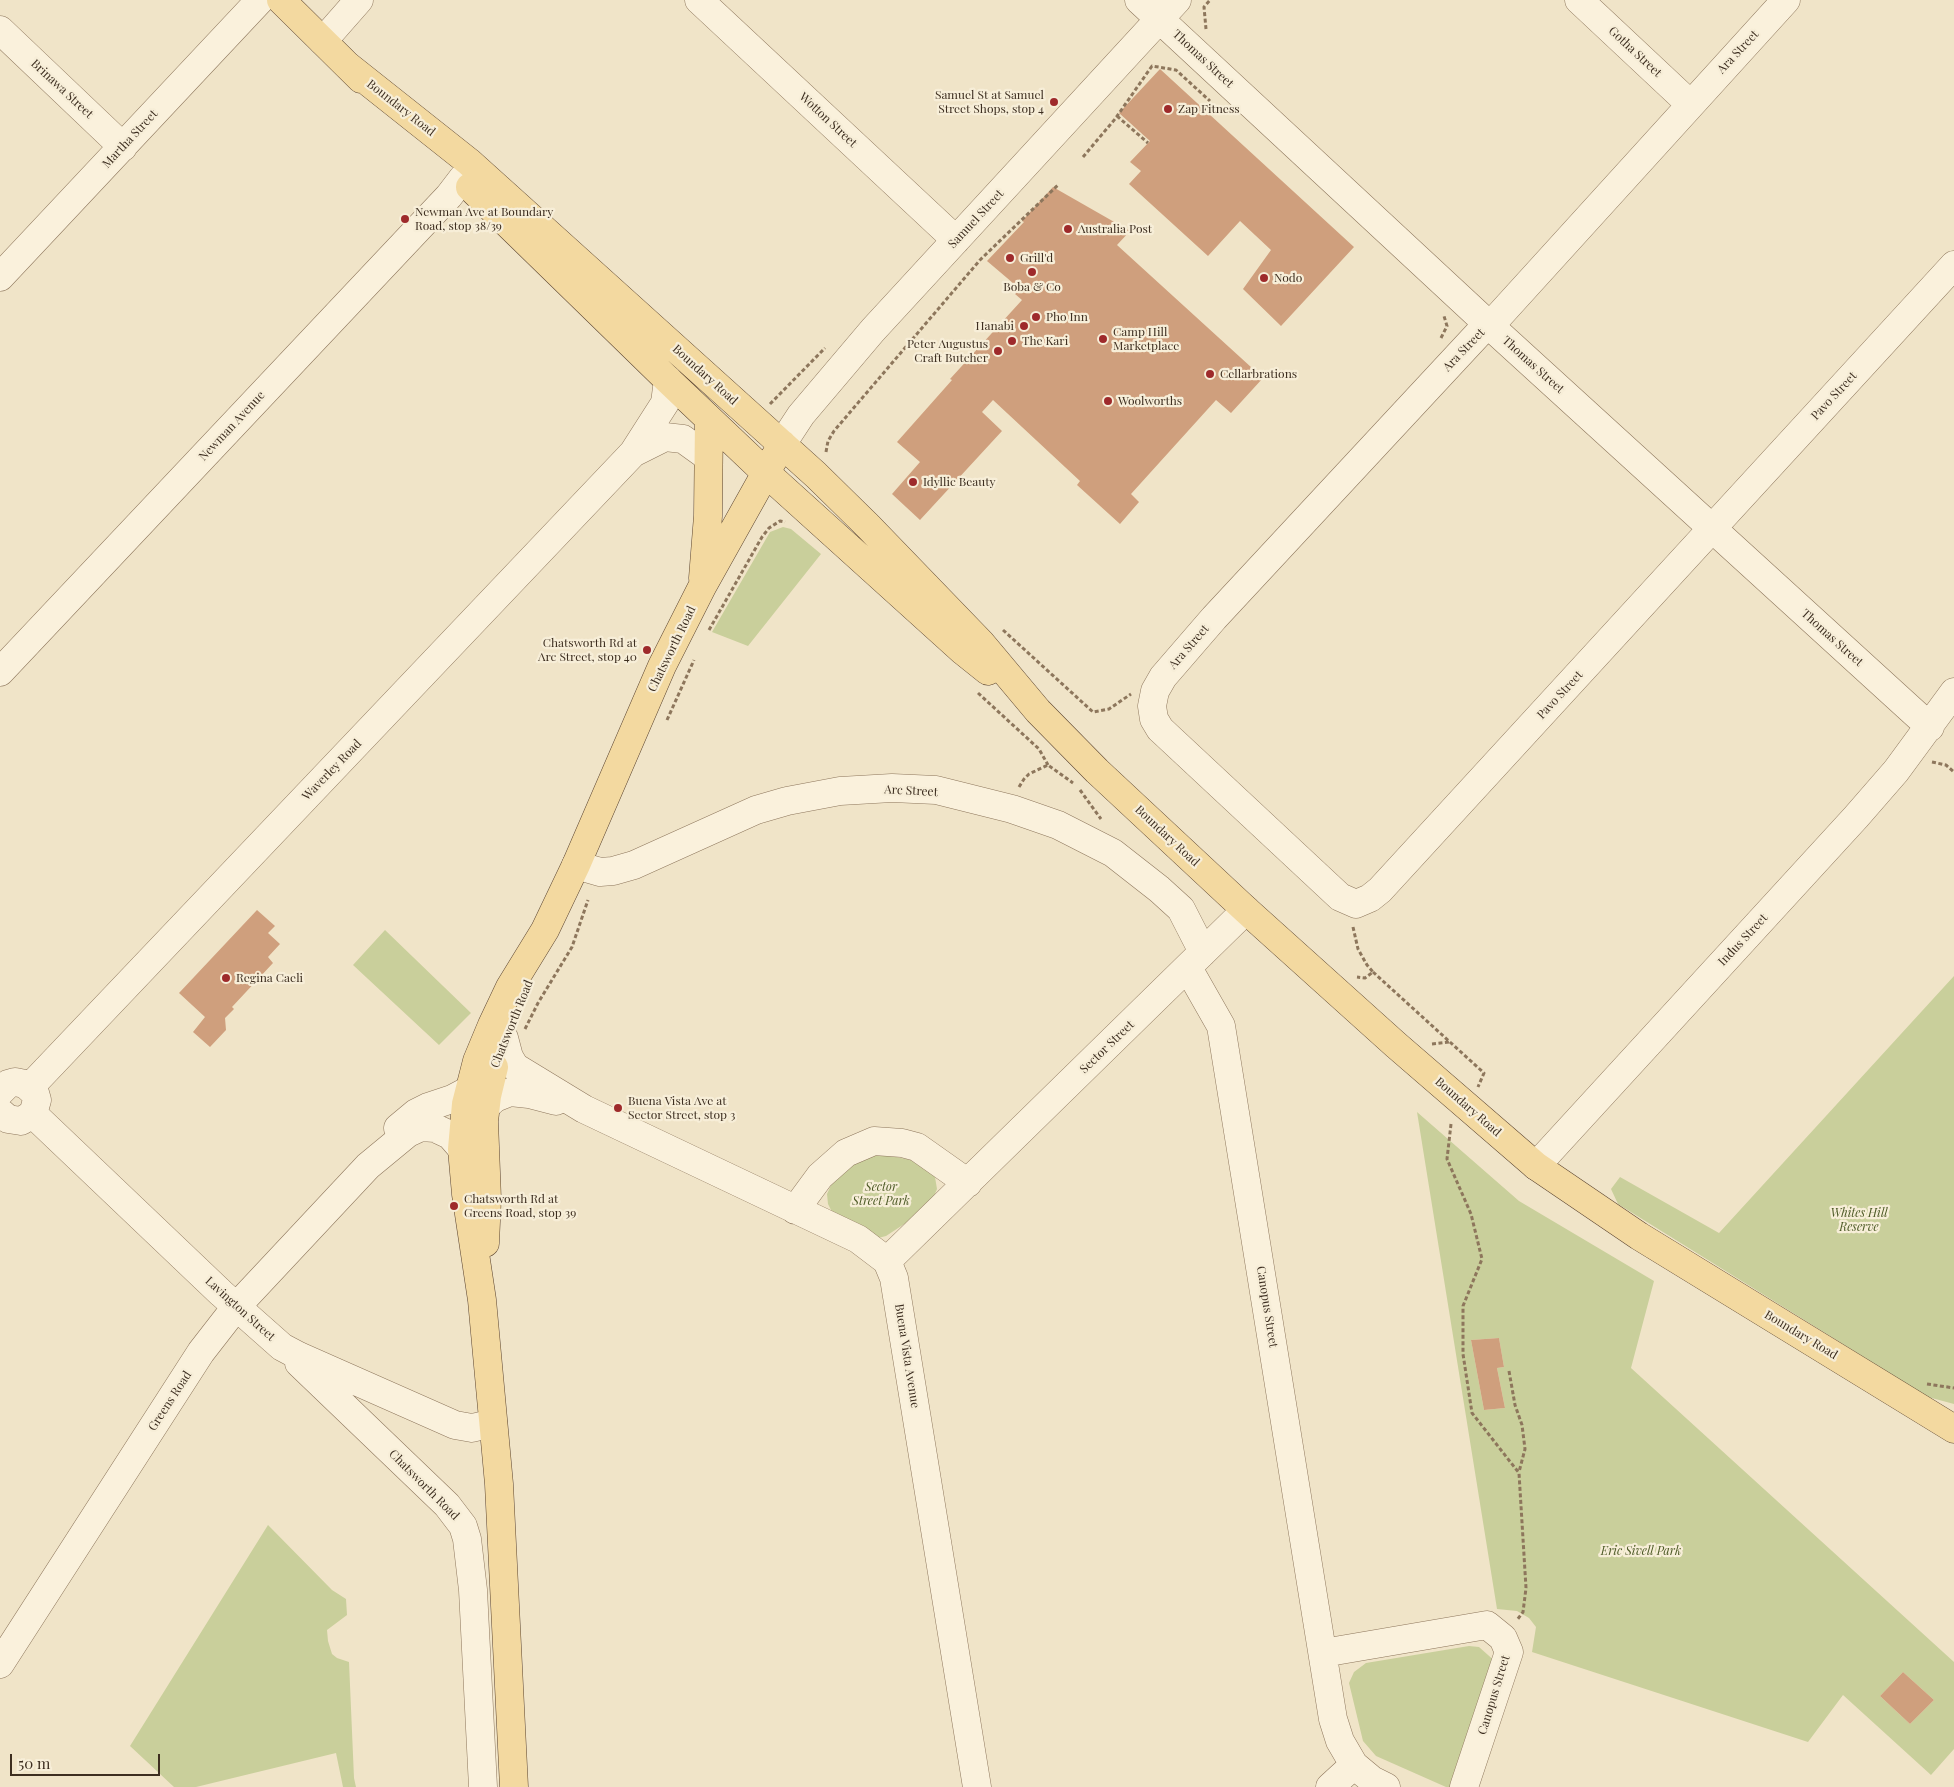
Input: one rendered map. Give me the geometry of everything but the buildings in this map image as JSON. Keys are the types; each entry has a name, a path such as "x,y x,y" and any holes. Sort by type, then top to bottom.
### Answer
{"main road":[{"name":"Boundary Road","path":"281,0 668,380 766,473 963,651 1038,711"},
{"name":"Boundary Road","path":"348,66 469,162 782,444 868,526 981,643 1038,711 1097,771 1246,910 1536,1166 1639,1236 1954,1429"},
{"name":"Chatsworth Road","path":"702,587 708,516 709,419"},
{"name":"Chatsworth Road","path":"482,1300 487,1199 484,1133 477,1099 482,1050 507,994 545,930 576,865 662,666 702,587 782,444"},
{"name":"Chatsworth Road","path":"514,1787 499,1484 482,1300 467,1202 462,1149 464,1119 514,1035 545,930"}],"street":[{"name":"Martha Street","path":"0,277 260,0"},
{"path":"323,41 359,0"},
{"name":"Wotton Street","path":"699,0 956,240"},
{"name":"Thomas Street","path":"1139,0 1168,10 1489,325 1712,529 1945,707"},
{"name":"Gotha Street","path":"1579,0 1690,104"},
{"name":"Ara Street","path":"1143,699 1155,691 1163,678 1214,618 1480,332 1504,311 1786,0"},
{"name":"Samuel Street","path":"782,444 801,416 843,366 1168,10"},
{"name":"Brinawa Street","path":"0,30 123,147"},
{"name":"Newman Avenue","path":"0,672 449,196 462,179"},
{"name":"Pavo Street","path":"1356,904 1370,898 1380,890 1954,265"},
{"name":"Waverley Road","path":"30,1087 633,452 664,403 668,380"},
{"name":"Waverley Road","path":"633,452 665,437 683,439 708,457"},
{"path":"1143,699 1160,729 1340,897 1356,904"},
{"name":"Indus Street","path":"1536,1166 1856,817 1896,771 1945,707"},
{"name":"Arc Street","path":"576,865 600,872 613,871 654,856 756,810 787,801 840,791 892,788 936,790 1012,809 1058,825 1113,853 1181,909 1196,960"},
{"name":"Sector Street","path":"887,1261 1246,910"},
{"name":"Canopus Street","path":"1196,960 1221,1026 1333,1719 1340,1741 1354,1765 1372,1780 1386,1787"},
{"path":"514,1035 509,1058 515,1066 584,1109 858,1240 887,1261"},
{"path":"15,1082 30,1087 37,1100 33,1114 21,1121 14,1122 8,1119 1,1101 15,1082"},
{"path":"477,1099 514,1092 543,1097 584,1109"},
{"name":"Greens Road","path":"0,1664 201,1352 236,1307 371,1163 393,1132 411,1116 428,1107 452,1100 477,1099"},
{"name":"Lavington Street","path":"33,1114 236,1307 282,1347 455,1425 472,1428 493,1423"},
{"name":"Greens Road","path":"371,1163 408,1133 425,1126 447,1133 462,1149"},
{"path":"795,1210 820,1176 846,1153 874,1141 902,1143 917,1147 968,1183"},
{"name":"Buena Vista Avenue","path":"887,1261 894,1278 977,1787"},
{"name":"Chatsworth Road","path":"282,1347 447,1505 463,1526 467,1539 473,1590 482,1785"},
{"name":"Canopus Street","path":"1323,1653 1487,1625 1503,1638 1509,1652 1464,1787"},
{"path":"1330,1787 1354,1765"}],"path":[{"path":"1210,0 1204,7 1206,29 1212,36"},
{"path":"1083,157 1117,116 1152,66 1176,70 1212,103"},
{"path":"1117,116 1148,143"},
{"path":"827,459 828,442 834,431 989,250 1059,184"},
{"path":"1437,345 1447,326 1443,310"},
{"path":"764,403 769,405 831,341"},
{"path":"706,635 762,537 769,528 780,521 786,522"},
{"path":"997,625 1093,712 1143,699"},
{"path":"665,724 697,652"},
{"path":"974,689 1039,749 1048,766 1063,774 1080,790 1087,783"},
{"path":"1012,809 1024,779 1038,769 1048,766"},
{"path":"514,1035 538,1003 572,946 591,894"},
{"path":"1356,904 1354,935 1362,957 1373,972 1484,1073 1481,1082 1452,1120 1447,1159 1471,1214 1482,1259 1463,1306 1464,1364 1472,1413 1519,1473"},
{"path":"1354,975 1365,978 1373,972"},
{"path":"1426,1044 1450,1042"},
{"path":"1503,1638 1523,1612 1526,1588 1519,1473 1525,1449 1522,1425 1515,1404 1509,1371"}],"green space":[{"path":"783,527 791,529 821,554 748,646 712,632 770,532"},
{"path":"385,930 471,1013 439,1045 353,965"},
{"name":"Whites Hill Reserve","path":"1954,976 1954,1404 1928,1397 1618,1204 1611,1189 1620,1177 1719,1233"},
{"name":"Eric Sivell Park","path":"1417,1112 1519,1201 1654,1281 1631,1368 1954,1662 1954,1749 1931,1775 1843,1695 1808,1742 1532,1652 1536,1627 1529,1618 1517,1611 1497,1609","holes":["1499,1338 1504,1367 1497,1368 1505,1408 1484,1410 1471,1340","1903,1672 1934,1700 1910,1724 1880,1696"]},
{"name":"Sector Street Park","path":"877,1155 911,1160 927,1167 935,1177 937,1189 921,1213 886,1236 878,1238 871,1232 832,1212 828,1204 827,1194 832,1183 847,1168 866,1157"},
{"path":"268,1525 332,1590 346,1599 347,1615 327,1630 332,1654 349,1662 356,1787 343,1787 336,1753 196,1787 174,1787 130,1746"},
{"path":"1469,1646 1479,1647 1497,1663 1452,1787 1446,1787 1376,1756 1363,1741 1349,1683 1354,1672 1366,1663"}],"place":[{"name":"Samuel St at Samuel Street Shops, stop 4","path":"1054,102"},
{"name":"Zap Fitness","path":"1168,109"},
{"name":"Newman Ave at Boundary Road, stop 38/39","path":"405,219"},
{"name":"Australia Post","path":"1068,229"},
{"name":"Grill'd","path":"1010,258"},
{"name":"Boba & Co","path":"1032,272"},
{"name":"Nodo","path":"1264,278"},
{"name":"Pho Inn","path":"1036,317"},
{"name":"Hanabi","path":"1024,326"},
{"name":"Camp Hill Marketplace","path":"1103,339"},
{"name":"The Kari","path":"1012,341"},
{"name":"Peter Augustus Craft Butcher","path":"998,351"},
{"name":"Cellarbrations","path":"1210,374"},
{"name":"Woolworths","path":"1108,401"},
{"name":"Idyllic Beauty","path":"913,482"},
{"name":"Chatsworth Rd at Arc Street, stop 40","path":"647,650"},
{"name":"Regina Caeli","path":"226,978"},
{"name":"Buena Vista Ave at Sector Street, stop 3","path":"618,1108"},
{"name":"Chatsworth Rd at Greens Road, stop 39","path":"454,1206"}]}
